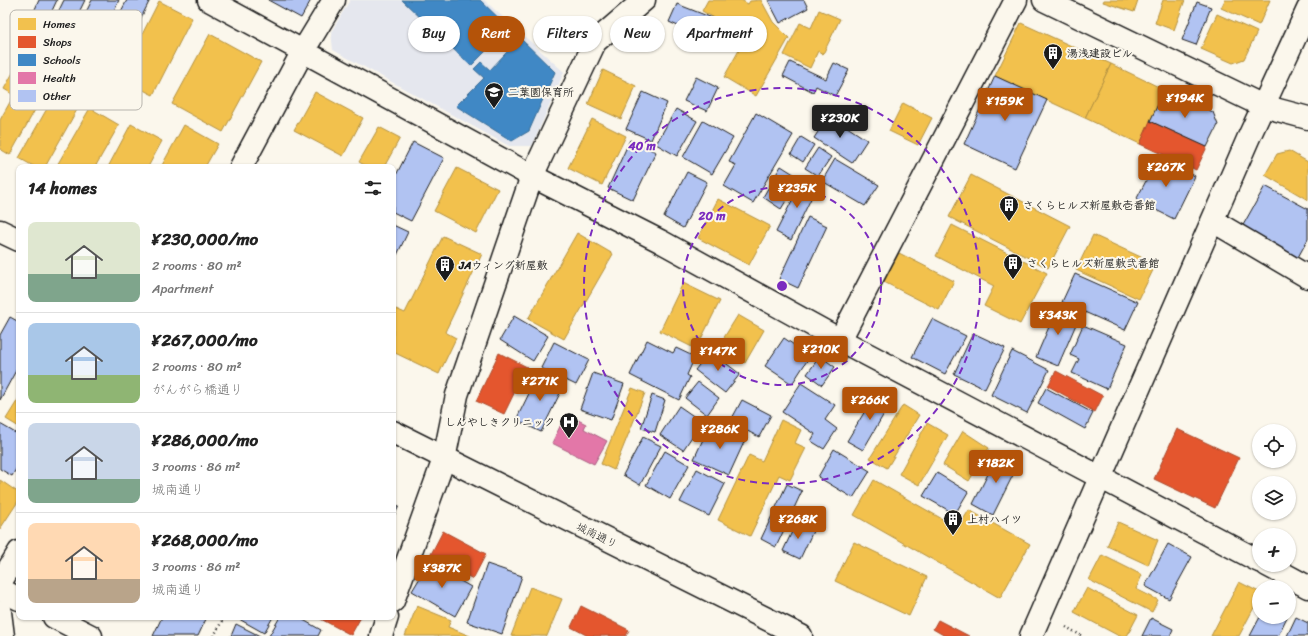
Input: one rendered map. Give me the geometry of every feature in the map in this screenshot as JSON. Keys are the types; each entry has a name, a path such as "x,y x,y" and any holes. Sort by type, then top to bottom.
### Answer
{"street":[{"path":"209,0 532,176 660,240 840,340 1100,479 1252,557"},
{"path":"244,164 303,51 334,0"},
{"path":"396,593 444,459 457,395 532,176 595,42 644,0"},
{"path":"840,340 1016,0"},
{"path":"1044,0 1263,106 1308,118"},
{"path":"1031,636 1263,106 1308,9"},
{"path":"1213,221 1308,277"},
{"path":"0,231 16,239"},
{"name":"城南通り","path":"396,434 444,459 801,636"},
{"path":"0,583 16,557"},
{"path":"1281,572 1308,586"},
{"path":"0,589 16,597"},
{"path":"0,612 3,636"},
{"path":"60,620 91,636"},
{"path":"381,636 387,620"}],"path":[{"path":"214,636 222,620"}],"shaded area":[{"name":"二葉園保育所","path":"350,0 484,0 502,16 468,16 468,52 525,52 525,37 533,44 533,52 542,52 564,72 532,146 509,146 333,50 331,32"}],"building: Homes":[{"path":"708,0 741,0 748,4 750,1 761,0 773,22 789,38 756,96 724,77 738,52 767,52 767,16 711,16 702,11"},
{"path":"1104,0 1138,0 1134,12 1103,2"},
{"path":"1163,0 1185,0 1174,30 1155,23"},
{"path":"1225,0 1270,0 1259,25 1221,8"},
{"path":"159,1 192,18 153,95 142,89 142,35"},
{"path":"819,10 840,19 823,54 818,51 810,68 784,55 800,23 811,28"},
{"path":"1217,14 1257,32 1244,59 1233,63 1201,49"},
{"name":"湯浅建設ビル","path":"1021,23 1111,64 1085,118 995,76"},
{"path":"210,34 261,62 223,132 172,104"},
{"path":"1111,64 1165,90 1140,144 1085,118"},
{"path":"603,70 636,86 621,119 588,104"},
{"path":"10,78 10,93 4,89"},
{"path":"315,92 363,118 343,156 294,130"},
{"path":"10,102 10,110 35,110 10,155 0,149 0,120"},
{"path":"903,103 932,118 918,145 889,131"},
{"path":"46,110 77,110 47,164 30,164 19,158"},
{"path":"89,110 93,110 119,125 97,164 58,164"},
{"path":"592,119 626,136 602,185 568,168"},
{"path":"131,124 162,141 150,164 110,164"},
{"path":"184,125 218,144 207,164 163,164"},
{"path":"379,127 400,138 386,164 363,164 359,162"},
{"path":"1289,151 1308,162 1308,200 1265,175 1277,154"},
{"path":"457,168 498,189 476,233 434,211"},
{"name":"さくらヒルズ新屋敷壱番館","path":"971,175 1070,226 1048,268 949,217"},
{"path":"718,199 770,226 749,265 698,238"},
{"name":"さくらヒルズ新屋敷弐番館","path":"952,225 1047,273 1020,324 984,306 994,286 936,256"},
{"path":"577,233 613,254 564,339 528,319"},
{"path":"1093,235 1156,264 1139,299 1076,270"},
{"name":"JAウィング新屋敷","path":"443,236 482,254 445,332 456,338 439,374 396,353 396,309 405,313"},
{"path":"899,253 954,281 939,310 884,282"},
{"path":"683,283 720,301 696,349 660,331"},
{"path":"738,315 764,330 745,363 718,347"},
{"path":"632,388 645,393 614,470 601,464"},
{"path":"16,403 16,425 6,419"},
{"path":"903,405 919,415 887,468 870,458"},
{"path":"781,420 801,430 795,443 806,448 790,480 779,475 750,536 718,520 749,455 762,461"},
{"path":"927,423 948,435 919,485 899,474"},
{"path":"963,431 989,448 969,481 943,465"},
{"path":"0,480 16,491 16,505 0,529"},
{"name":"上村ハイツ","path":"874,480 958,528 969,510 1030,544 1000,598 854,515"},
{"path":"1118,522 1158,540 1148,565 1107,546"},
{"path":"854,542 927,577 909,616 835,581"},
{"path":"1102,555 1142,575 1136,589 1158,600 1152,612 1089,580"},
{"path":"1239,582 1252,588 1252,611 1239,636 1211,636"},
{"path":"530,587 562,599 547,636 511,636"},
{"path":"1087,588 1138,615 1127,636 1119,636 1074,612"},
{"path":"417,606 451,620 448,627 470,636 405,636"}],"building: Shops":[{"path":"1150,121 1207,147 1196,170 1140,144"},
{"path":"499,353 527,367 504,414 476,401"},
{"path":"1056,371 1103,396 1095,412 1048,386"},
{"path":"1177,429 1239,458 1215,508 1154,479"},
{"path":"443,531 486,554 473,579 430,556"},
{"path":"581,606 629,630 626,636 588,636 571,627"},
{"path":"323,620 359,620 351,635"},
{"path":"938,620 969,636 945,636 933,629"}],"building: Schools":[{"path":"402,0 480,0 497,16 468,16 468,52 485,52 471,66 456,52 460,52 460,16 419,16"},
{"path":"525,43 555,72 529,131 512,141 456,106 484,78 474,69 481,62 490,70 507,52 525,52"}],"building: Health":[{"path":"566,414 586,424 584,429 607,441 594,464 552,443"}],"building: Other":[{"path":"39,0 57,0 52,10 35,10"},
{"path":"64,0 85,0 80,10 59,10"},
{"path":"92,0 119,0 114,10 87,10"},
{"path":"127,0 150,0 142,16 142,10 122,10"},
{"path":"268,0 311,0 301,18"},
{"path":"768,0 804,0 808,8 780,23"},
{"path":"1197,2 1211,7 1196,45 1182,40"},
{"path":"677,4 707,16 673,16 673,24 669,22"},
{"path":"790,62 826,79 834,63 849,70 835,96 816,86 813,92 783,76"},
{"path":"995,76 1047,100 1015,168 964,144"},
{"path":"696,77 718,88 707,111 684,101"},
{"path":"1165,90 1213,112 1218,125 1207,147 1150,121"},
{"path":"643,92 667,103 651,140 626,129"},
{"path":"676,109 697,121 677,156 656,144"},
{"path":"756,113 793,135 753,203 724,186 736,165 729,162"},
{"path":"829,115 867,140 852,163 814,138"},
{"path":"703,121 733,138 712,174 683,157"},
{"path":"801,137 814,145 803,162 791,154"},
{"path":"630,140 656,152 633,200 608,188"},
{"path":"413,142 444,158 411,221 396,214 396,175"},
{"path":"818,148 831,157 818,176 805,168"},
{"path":"1158,158 1195,176 1174,219 1136,200"},
{"path":"835,159 879,185 865,206 822,181"},
{"path":"781,166 800,178 781,209 763,197"},
{"path":"687,172 707,182 683,228 664,217"},
{"path":"804,177 818,184 791,240 776,232"},
{"path":"1265,186 1308,209 1308,239 1297,259 1242,227"},
{"path":"808,217 827,226 798,288 779,279"},
{"path":"396,226 408,232 396,255"},
{"path":"1075,274 1138,302 1125,330 1062,302"},
{"path":"1058,306 1080,315 1058,366 1036,357"},
{"path":"514,316 548,336 533,361 500,340"},
{"path":"10,317 16,320 16,371 0,400 0,335"},
{"path":"932,319 966,336 945,374 912,357"},
{"path":"1083,325 1127,344 1107,389 1072,373 1079,359 1070,355"},
{"path":"973,333 1005,348 985,389 954,374"},
{"path":"784,338 810,356 792,384 765,366"},
{"path":"647,340 673,353 676,348 695,357 687,375 690,377 679,400 630,375"},
{"path":"554,342 589,360 576,385 541,368"},
{"path":"710,351 740,374 725,393 695,370"},
{"path":"1012,351 1049,370 1027,413 991,395"},
{"path":"820,356 835,367 822,385 807,374"},
{"path":"540,371 565,383 541,432 516,420"},
{"path":"593,373 624,384 611,420 580,409"},
{"path":"698,382 719,398 707,415 685,398"},
{"path":"801,383 835,405 825,420 837,429 824,449 811,441 815,434 782,412"},
{"path":"1046,388 1093,413 1085,429 1038,403"},
{"path":"877,391 892,400 863,450 847,441"},
{"path":"652,395 665,400 655,432 641,428"},
{"path":"742,400 771,415 759,437 730,422"},
{"path":"679,406 702,422 683,450 660,435"},
{"path":"0,424 16,433 16,469 12,476 0,469"},
{"path":"710,424 745,440 729,475 694,459"},
{"path":"643,437 661,446 640,485 623,475"},
{"path":"834,449 870,471 853,498 818,477"},
{"path":"665,451 689,465 670,499 646,485"},
{"path":"999,452 1019,463 993,515 973,504"},
{"path":"697,469 725,484 709,516 680,502"},
{"path":"937,473 968,492 955,514 923,496"},
{"path":"787,484 802,491 776,547 761,539"},
{"path":"396,504 399,506 396,512"},
{"path":"797,521 814,529 800,559 783,551"},
{"path":"1168,544 1192,557 1169,599 1145,586"},
{"path":"429,563 471,587 455,616 412,591"},
{"path":"487,564 522,576 502,634 467,622"},
{"path":"1296,617 1308,623 1308,636 1287,636 1293,624 1296,624"},
{"path":"1151,618 1173,629 1170,636 1142,636"},
{"path":"161,620 206,620 198,636 153,636"},
{"path":"241,620 271,620 264,633"},
{"path":"278,620 303,620 321,630 318,636 269,636"},
{"path":"236,624 260,636 231,636"},
{"path":"1256,624 1284,624 1278,636 1250,636"}],"place":[{"name":"湯浅建設ビル","path":"1053,70"},
{"name":"二葉園保育所","path":"494,109"},
{"name":"さくらヒルズ新屋敷壱番館","path":"1009,222"},
{"name":"さくらヒルズ新屋敷弐番館","path":"1013,280"},
{"name":"JAウィング新屋敷","path":"445,282"},
{"name":"しんやしきクリニック","path":"569,439"},
{"name":"上村ハイツ","path":"953,536"}]}
